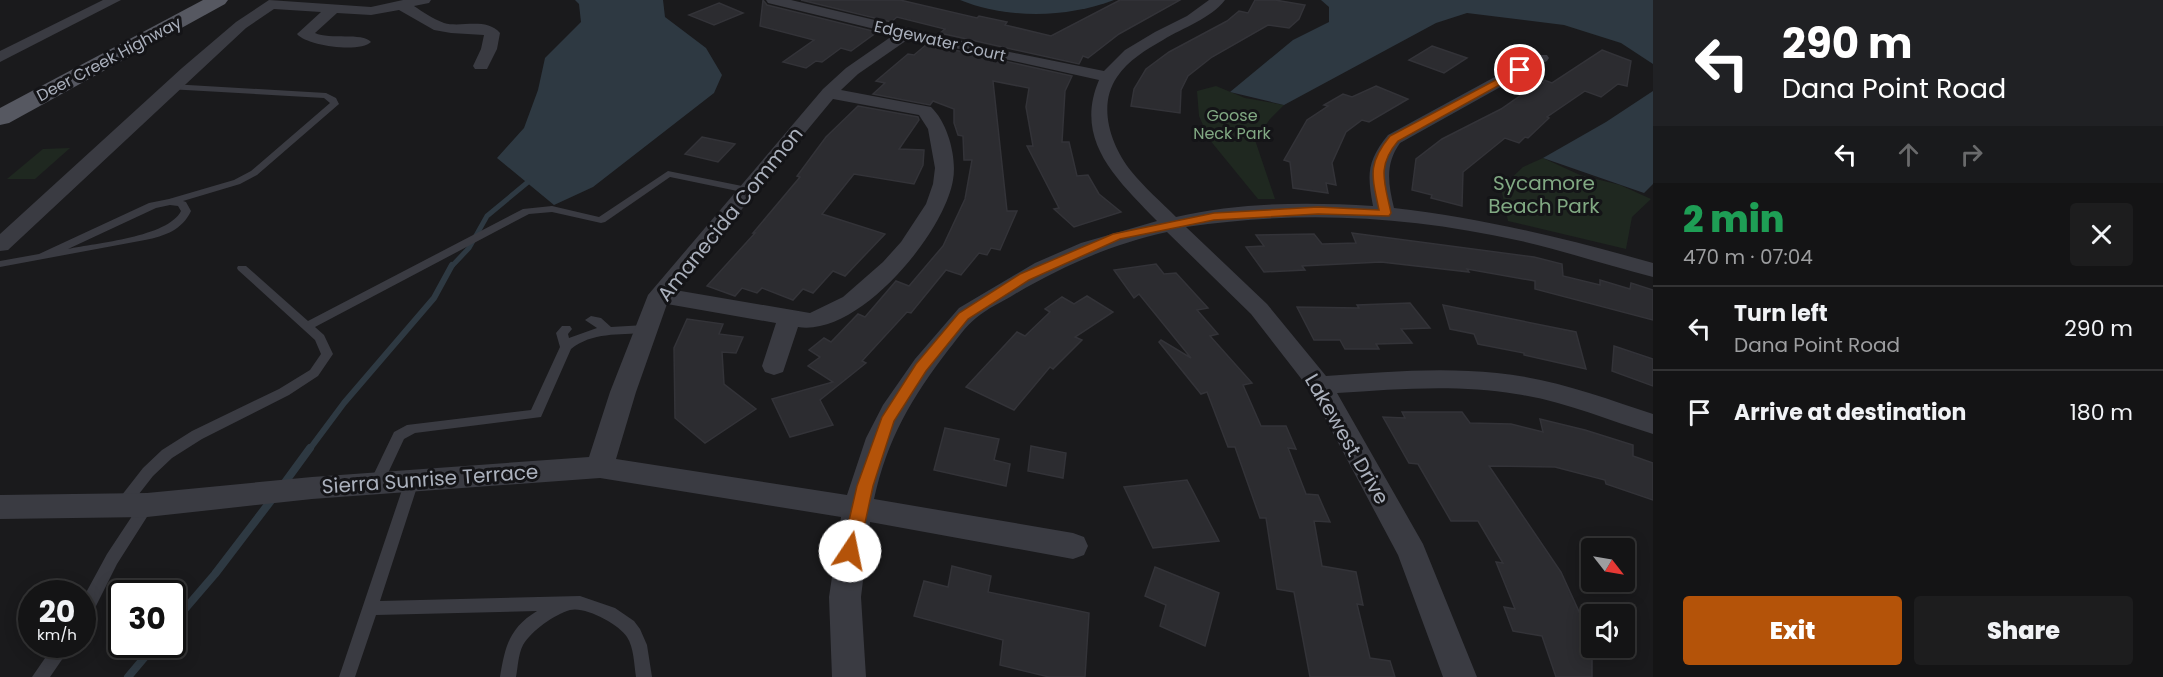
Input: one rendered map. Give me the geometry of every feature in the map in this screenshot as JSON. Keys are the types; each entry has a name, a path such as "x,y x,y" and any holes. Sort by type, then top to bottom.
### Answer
{"main road":[{"name":"Deer Creek Highway","path":"0,118 218,0"}],"street":[{"path":"0,57 114,0"},
{"path":"0,245 241,25 275,3 332,10 371,10 403,6 424,0"},
{"name":"Edgewater Court","path":"773,0 905,34 1108,77"},
{"name":"Lakewest Drive","path":"1218,0 1192,19 1131,53 1108,77 1100,97 1099,125 1109,152 1124,175 1258,309 1320,386 1412,553 1460,677"},
{"path":"403,6 442,28 478,29 492,33 482,66"},
{"path":"332,10 305,34 310,38 321,40 363,42"},
{"name":"Amanecida Common","path":"600,467 645,329 659,295 829,93 852,71 905,34"},
{"path":"1385,213 1377,175 1378,163 1383,152 1394,139 1541,58"},
{"path":"659,295 811,321 825,318 840,310 899,259 910,245 943,184 945,165 936,125 925,111 829,93"},
{"path":"849,677 845,628 846,573 858,508 887,421 921,368 964,316 1024,277 1117,237 1214,217 1268,212 1318,211 1385,213 1459,223 1535,238 1653,270"},
{"path":"774,366 789,319"},
{"path":"1320,386 1402,379 1450,378 1500,382 1550,392 1653,424"},
{"name":"Sierra Sunrise Terrace","path":"0,507 135,505 600,467 858,508 1073,546"}],"lane":[{"path":"43,256 153,205 237,182 254,173 335,104 326,96 171,87"},
{"path":"307,326 527,211 552,209 601,220 668,174 747,190"},
{"path":"0,264 151,236 171,228 182,219 186,211 182,204 170,202"},
{"path":"96,590 112,559 148,472 167,454 197,435 284,392 314,372 327,354 320,338 242,268"},
{"path":"591,320 597,321 608,331"},
{"path":"566,329 562,333 566,346"},
{"path":"376,484 399,436 412,428 536,414 566,346 576,339 595,332 645,329"},
{"path":"346,677 412,481"},
{"path":"508,677 513,648 526,629 542,615 572,603"},
{"path":"369,608 580,603 610,612 627,623 640,641 644,677"},
{"path":"40,677 54,658"}],"green space":[{"name":"Goose Neck Park","path":"1216,86 1245,98 1284,105 1270,119 1255,140 1275,199 1258,199 1209,139 1199,116 1197,91"},
{"path":"70,148 35,179 7,179 43,149"},
{"name":"Sycamore Beach Park","path":"1543,158 1580,175 1620,185 1651,199 1632,217 1626,249 1508,221 1501,188 1523,167"}],"shaded area":[{"path":"575,0 663,0 665,17 706,48 722,75 714,93 593,187 554,205 497,158 524,128 538,90 545,58 581,22 579,4"},
{"path":"960,0 1114,0 1077,10 1037,14 997,11"},
{"path":"1321,0 1653,0 1653,64 1621,43 1564,25 1467,13 1436,23 1284,105 1230,92 1293,40 1329,22 1329,7"},
{"path":"1653,91 1653,184 1644,193 1543,158 1606,122"}],"building":[{"path":"763,0 767,5 877,32 851,51 841,48 822,62 816,61 806,68 783,62 814,40 760,26"},
{"path":"801,0 900,0 977,18 979,16 1007,22 1005,25 1051,36 1120,0 1180,0 1119,34 1088,58 1083,56 1079,64 940,33 945,29 897,17 891,22"},
{"path":"1255,0 1275,0 1305,5 1299,19 1289,28 1268,25 1212,57 1188,76 1181,90 1180,113 1131,106 1134,89 1146,69 1169,52 1227,21 1239,11 1248,13"},
{"path":"719,3 743,13 714,25 689,15"},
{"path":"927,44 1072,76 1065,91 1062,142 1069,142 1077,176 1088,175 1099,194 1121,212 1074,227 1054,209 1059,208 1027,146 1033,146 1026,107 1029,88 993,81 1007,211 1017,211 1000,250 991,248 987,255 979,253 961,275 946,270 911,313 907,312 862,361 866,363 820,400 833,425 790,437 772,399 833,382 808,366 820,357 809,350 824,338 831,342 858,314 865,317 896,281 909,286 943,246 965,199 972,160 964,160 963,136 958,135 954,123 954,109 933,101 930,105 873,94 885,83 876,81 908,54 914,55"},
{"path":"1432,46 1467,58 1444,73 1409,60"},
{"path":"1602,50 1631,61 1627,86 1618,84 1601,97 1585,91 1547,117 1549,118 1528,138 1525,137 1519,143 1505,138 1463,172 1462,206 1431,198 1432,195 1412,190 1416,159 1442,139 1501,109 1540,82 1543,83 1544,80 1552,83"},
{"path":"1376,86 1408,99 1369,122 1362,120 1346,132 1332,163 1336,185 1326,183 1328,193 1293,188 1290,162 1284,160 1307,120 1328,106 1324,105 1343,94 1352,97"},
{"path":"858,106 918,117 919,120 899,149 924,150 923,165 914,184 854,174 822,214 885,234 845,276 833,271 813,293 803,289 793,300 762,288 757,293 742,288 735,296 707,286 755,233 753,233 800,177 797,176 826,137"},
{"path":"702,137 735,144 718,162 685,154"},
{"path":"1352,233 1534,257 1562,264 1563,276 1600,285 1600,280 1630,289 1631,283 1653,290 1653,320 1535,289 1535,281 1467,269 1469,272 1381,262 1302,266 1305,270 1264,272 1246,247 1264,246 1256,235 1314,234 1322,244 1356,243"},
{"path":"1156,264 1164,274 1176,273 1208,308 1197,310 1218,334 1210,336 1252,383 1243,385 1261,426 1286,426 1296,449 1288,448 1306,494 1318,495 1330,522 1314,521 1322,566 1356,572 1363,605 1357,604 1370,658 1390,661 1395,677 1310,677 1294,592 1277,589 1266,518 1260,518 1235,447 1228,447 1207,392 1201,394 1159,342 1161,340 1191,358 1139,294 1134,298 1114,270"},
{"path":"1087,296 1113,312 1075,337 1082,340 1053,369 1050,367 1014,410 966,387 1017,332 1025,336 1050,312 1045,309 1062,297 1074,304"},
{"path":"1410,303 1430,328 1401,329 1412,343 1376,344 1379,349 1345,349 1340,340 1314,340 1297,307 1359,308 1357,305"},
{"path":"1443,305 1576,332 1586,369 1478,344 1474,334 1450,329"},
{"path":"687,319 723,324 719,334 743,337 736,353 722,352 724,384 756,409 705,443 675,418 674,348"},
{"path":"1614,346 1653,359 1653,386 1612,371"},
{"path":"1402,412 1462,412 1470,423 1511,424 1543,432 1540,419 1633,445 1633,456 1653,463 1653,500 1606,484 1605,480 1555,467 1489,466 1561,572 1581,616 1581,658 1592,658 1592,677 1556,677 1542,636 1513,631 1504,607 1515,609 1496,562 1503,563 1478,521 1451,521 1418,464 1409,463 1383,417 1405,418"},
{"path":"945,428 999,439 994,460 1010,464 1006,486 934,470"},
{"path":"1031,446 1066,453 1063,478 1028,471"},
{"path":"1187,480 1219,541 1153,548 1124,487"},
{"path":"952,566 991,576 988,592 1089,613 1085,677 1049,677 1000,665 1003,640 914,616 924,581 948,587"},
{"path":"1155,567 1219,593 1205,646 1160,626 1166,605 1145,596"}],"waterway":[{"path":"451,267 469,248 487,216 528,182"},
{"path":"309,450 344,403 434,298 452,265"},
{"path":"283,485 310,448"},
{"path":"186,608 273,498"},
{"path":"128,677 144,658"}],"route":[{"path":"850,551 858,508 887,421 921,368 964,316 1024,277 1117,237 1214,217 1268,212 1385,213 1377,175 1378,163 1383,152 1394,139 1520,70"}]}
